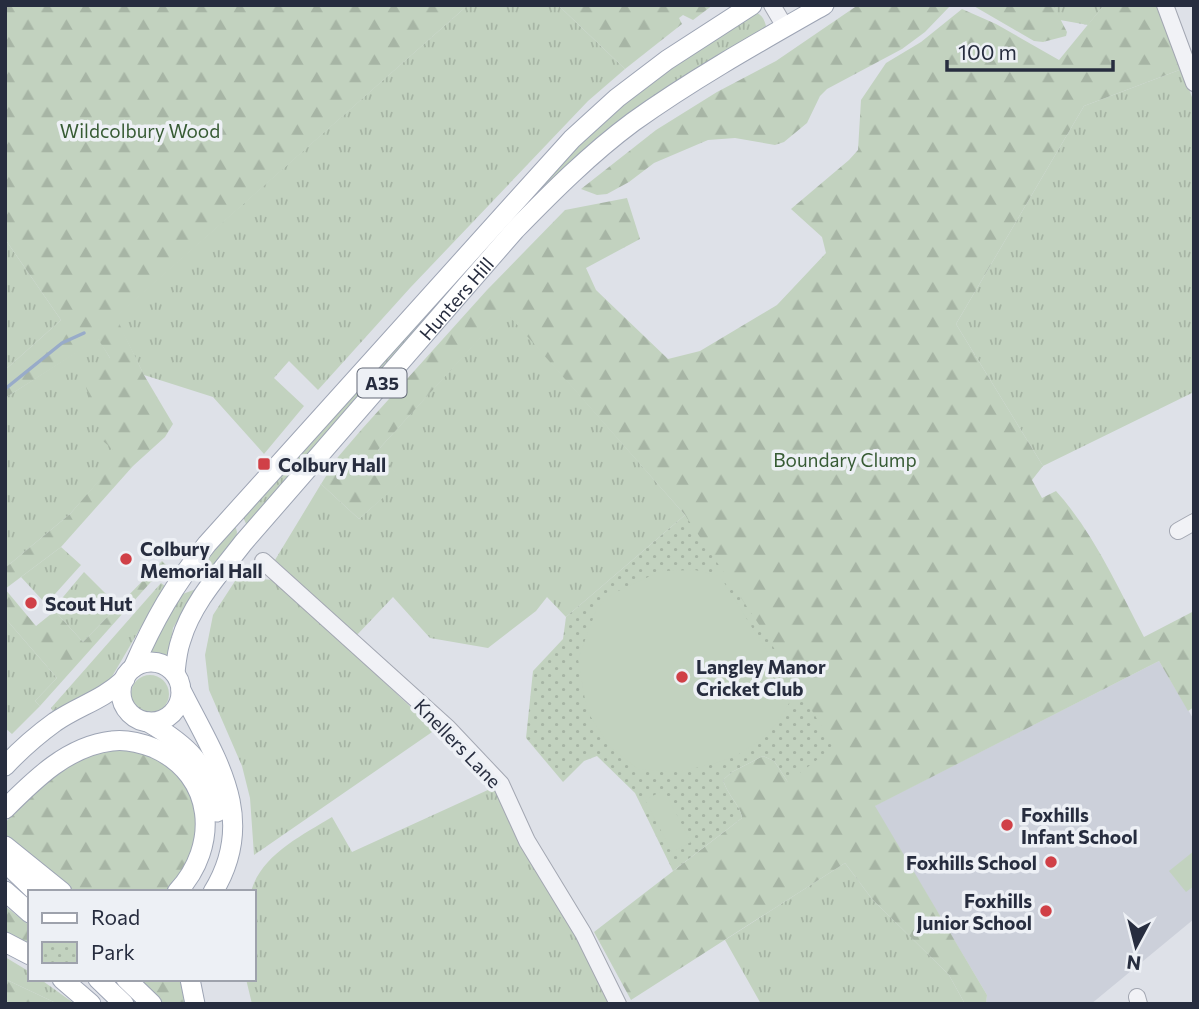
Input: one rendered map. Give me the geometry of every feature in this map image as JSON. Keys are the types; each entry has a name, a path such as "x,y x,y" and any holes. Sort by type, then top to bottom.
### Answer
{"main road":[{"name":"Hunters Hill","path":"129,673 150,628 180,578 233,513 535,178 617,98 667,60 752,5"},
{"name":"Hunters Hill","path":"178,682 180,641 208,588 243,543 515,230 554,189 632,123 682,89 824,5"},
{"path":"189,890 202,877 213,853 218,828 215,798 206,774 191,753 127,710 123,703 122,686 129,673 150,662 159,663 178,682 218,762 231,799 232,849 214,890"},
{"name":"A35","path":"5,766 22,748 57,721 110,692 129,673"},
{"path":"8,799 41,758 60,746 84,735 144,721 156,722 172,714 177,707 178,682"},
{"path":"8,799 51,766 102,743 130,741 144,744 169,756 179,763 195,783 206,825 205,841 197,864 178,890"},
{"path":"5,846 60,890"},
{"path":"5,862 34,890"},
{"path":"5,891 28,912"},
{"path":"8,943 28,954"},
{"path":"64,981 91,1004"},
{"path":"100,981 124,1004"},
{"path":"128,981 152,1004"},
{"path":"190,981 195,1004"}],"street":[{"path":"772,5 785,27"},
{"path":"1165,5 1194,83"},
{"path":"1178,531 1194,522"},
{"name":"Knellers Lane","path":"264,561 449,728 501,784 527,841 583,933 618,1004"}],"shaded area":[{"name":"Foxhills School","path":"1159,661 1194,720 1194,919 1091,1004 986,1004 987,995 874,806"}],"green space":[{"name":"Wildcolbury Wood","path":"5,5 468,5 116,317 144,375 173,424 165,437 133,466 61,547 5,589 5,568 70,514 120,456 103,441 83,378 110,358 98,339 5,398 5,370 61,320 5,239"},
{"path":"468,5 558,5 625,69 588,101 410,288 318,390 289,361 274,378 304,406 264,454 213,397 144,375 115,317"},
{"path":"558,5 713,5 693,20 683,15 679,18 682,24 625,69"},
{"path":"858,5 951,5 925,32 902,49 827,89 820,96 807,123 784,142 775,145 735,138 708,140 654,163 607,194 597,195 581,189 656,130 717,92 776,61"},
{"path":"972,5 1053,5 1067,32 1066,36 1043,42 1034,41"},
{"path":"1053,5 1104,5 1088,25 1060,20"},
{"name":"Boundary Clump","path":"1104,5 1159,5 1182,69 1084,106 956,324 1043,466 1032,480 1042,498 1056,491 1070,507 1104,561 1144,637 1194,611 1194,707 1188,711 1159,661 875,806 987,995 986,1004 965,1004 949,975 872,899 845,863 631,1000 594,932 742,818 723,780 732,772 763,756 774,761 788,782 685,515 505,311 378,450 402,481 359,519 321,484 338,457 362,429 487,290 565,210 627,198 640,239 586,268 596,290 668,359 700,351 777,305 826,253 822,237 791,209 858,150 861,100 886,63 921,42 962,9 996,24 1059,60"},
{"path":"754,12 761,15 766,26 762,34 642,107 247,526 241,512 514,212 616,108 681,55"},
{"path":"1182,69 1194,103 1194,392 1043,466 956,324 1084,106"},
{"path":"5,239 61,320 5,370"},
{"path":"505,310 685,515 566,617 547,597 536,611 488,648 430,638 393,597 356,636 275,560 321,484 359,519 401,481 378,450"},
{"path":"98,338 110,358 121,456 70,514 5,568 5,398"},
{"path":"685,515 766,635 834,747 788,782 774,761 763,756 732,772 723,780 742,818 673,871 635,793 597,756 584,761 563,782 526,738 533,671 563,639 566,617"},
{"path":"234,521 236,540 204,578 183,583"},
{"path":"61,547 81,565 46,604 21,577"},
{"path":"162,561 166,565 40,706 35,701 57,678 5,618 5,589 36,626 51,614 53,609 83,642"},
{"name":"Langley Manor Cricket Club","path":"695,570 720,576 794,695 777,723 759,741 736,756 678,772 638,769 610,747 587,711 578,659 597,608 614,593 661,571"},
{"path":"84,572 118,606 83,642 53,609"},
{"path":"237,578 276,580 435,730 254,855 250,798 242,766 209,690 205,655 213,615"},
{"path":"161,583 165,586 110,680 55,715 51,708"},
{"path":"196,589 173,628 169,658 146,655 180,595"},
{"path":"5,618 57,678 35,701 40,706 12,734 5,728"},
{"path":"150,675 164,680 169,694 164,708 150,713 136,708 131,694 136,680"},
{"path":"134,748 158,759 176,773 189,790 197,829 192,850 182,871 168,890 69,890 5,839 5,823 47,781 76,761 112,750"},
{"path":"501,784 618,1004 252,1004 246,981 256,981 256,890 252,890 256,879 273,857 295,839 332,817 352,852"},
{"path":"664,790 691,842 672,852 645,800"},
{"path":"1194,851 1194,886 1186,892 1169,871"},
{"path":"845,863 872,899 949,975 965,1004 761,1004 725,940"},
{"path":"5,906 28,924 28,943 5,933"},
{"path":"5,957 28,971 28,981 43,981 75,1004 58,1004 5,979"},
{"path":"5,979 58,1004 5,1004"},
{"path":"136,981 184,981 188,1004 160,1004"}],"waterway":[{"path":"5,389 62,343 84,333"}],"place":[{"name":"Colbury Hall","path":"264,464"},
{"name":"Colbury Memorial Hall","path":"126,559"},
{"name":"Scout Hut","path":"31,603"},
{"name":"Langley Manor Cricket Club","path":"682,677"},
{"name":"Foxhills Infant School","path":"1007,825"},
{"name":"Foxhills School","path":"1051,862"},
{"name":"Foxhills Junior School","path":"1046,911"}]}
